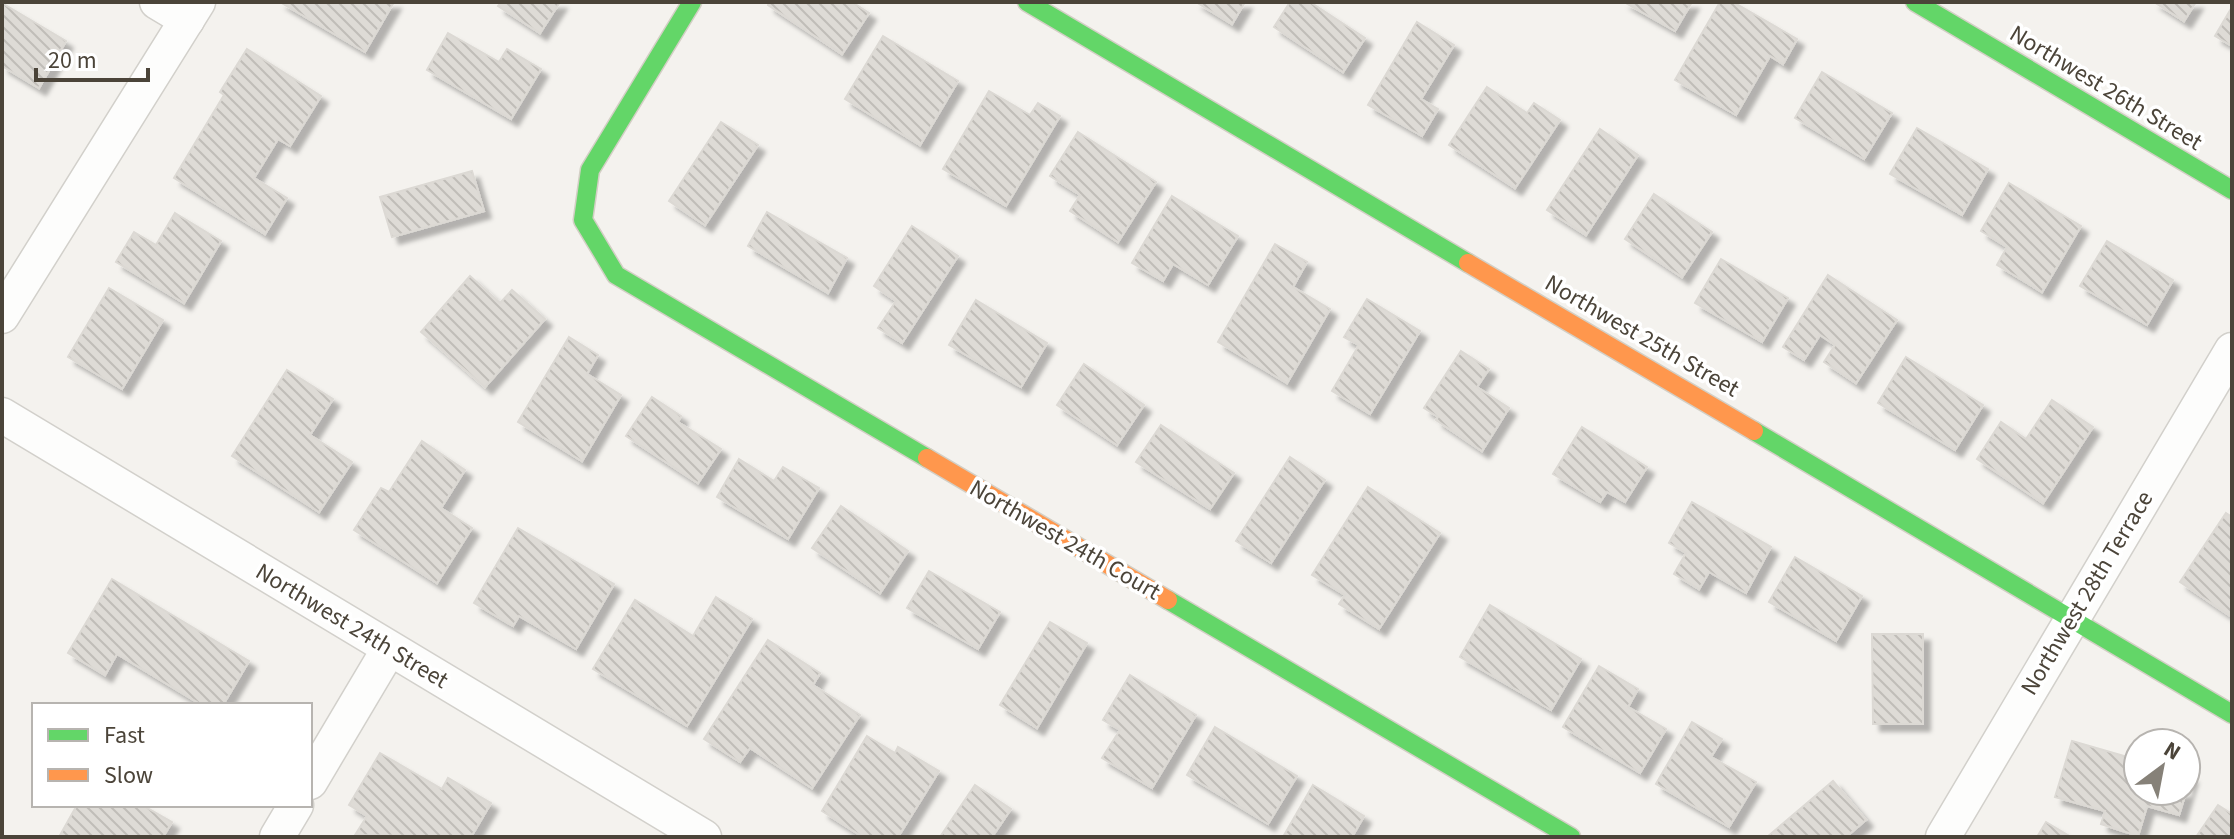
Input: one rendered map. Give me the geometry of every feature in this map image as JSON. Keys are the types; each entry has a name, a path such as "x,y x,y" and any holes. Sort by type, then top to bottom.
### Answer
{"street":[{"path":"2,316 192,11 157,2"},
{"name":"Northwest 24th Court","path":"692,2 590,170 583,220 616,275 1571,837"},
{"name":"Northwest 25th Street","path":"1027,2 2072,616 2232,714"},
{"name":"Northwest 26th Street","path":"1915,2 2232,190"},
{"name":"Northwest 28th Terrace","path":"1943,837 2232,350"},
{"name":"Northwest 24th Street","path":"2,415 704,837"},
{"path":"312,779 389,649"},
{"path":"277,837 295,807"}],"building":[{"path":"280,2 394,2 365,52"},
{"path":"501,2 560,2 540,33 498,6"},
{"path":"769,2 852,2 869,13 842,54 768,5"},
{"path":"1196,2 1245,2 1232,24"},
{"path":"1290,2 1310,2 1365,38 1343,72 1274,27"},
{"path":"1624,2 1692,2 1675,31"},
{"path":"1720,2 1733,2 1797,39 1783,64 1770,56 1736,115 1675,80"},
{"path":"2154,2 2196,2 2184,21"},
{"path":"2,3 66,41 39,88 2,66"},
{"path":"2232,7 2232,46 2215,36"},
{"path":"1417,22 1454,45 1421,99 1438,109 1422,136 1368,105"},
{"path":"448,33 499,62 507,49 541,69 511,119 427,70"},
{"path":"883,36 958,81 920,145 845,99"},
{"path":"247,49 321,96 290,146 278,139 254,178 287,198 265,234 174,178 224,95 220,92"},
{"path":"1822,72 1892,113 1864,159 1795,118"},
{"path":"1487,87 1527,113 1534,103 1560,120 1515,188 1449,145"},
{"path":"989,91 1030,115 1038,103 1060,116 1006,206 943,169"},
{"path":"721,122 758,145 705,225 669,201"},
{"path":"1917,128 1988,169 1962,215 1890,174"},
{"path":"1600,129 1638,155 1586,235 1547,210"},
{"path":"1078,132 1156,182 1118,242 1070,211 1080,195 1050,176"},
{"path":"472,171 484,211 392,237 380,197"},
{"path":"2009,183 2081,226 2042,292 1997,265 2007,247 1981,231"},
{"path":"1654,194 1712,232 1682,277 1625,239"},
{"path":"1172,196 1238,236 1208,285 1173,264 1163,281 1132,263"},
{"path":"767,212 847,258 828,293 748,246"},
{"path":"175,213 221,241 184,303 116,262 134,232 156,245"},
{"path":"912,226 958,256 902,343 878,328 896,301 874,286"},
{"path":"2107,241 2173,280 2147,325 2080,286"},
{"path":"1275,244 1307,262 1293,287 1330,309 1287,383 1218,342"},
{"path":"1721,259 1788,298 1762,342 1695,303"},
{"path":"1828,275 1897,320 1856,383 1824,362 1835,345 1820,335 1804,360 1783,347"},
{"path":"470,276 500,303 512,290 545,319 485,387 421,332"},
{"path":"109,288 163,320 122,389 68,357"},
{"path":"1367,299 1420,331 1370,414 1332,391 1359,345 1344,337"},
{"path":"976,300 1047,343 1021,387 949,345"},
{"path":"569,337 598,355 587,374 621,395 582,461 518,422"},
{"path":"1461,351 1489,369 1477,387 1509,408 1482,451 1436,420 1438,417 1424,408"},
{"path":"1906,357 1983,405 1955,450 1878,403"},
{"path":"1084,364 1144,405 1117,445 1057,405"},
{"path":"287,370 333,399 310,435 352,462 319,512 232,456"},
{"path":"652,397 681,416 678,422 721,449 698,483 626,436"},
{"path":"2052,400 2093,427 2043,503 1977,459 2001,422 2026,439"},
{"path":"1161,425 1234,473 1210,509 1136,462"},
{"path":"1582,427 1647,467 1625,502 1607,492 1600,502 1553,474"},
{"path":"422,441 465,470 441,508 472,528 437,583 354,530 381,488 389,492"},
{"path":"1290,457 1325,480 1271,563 1236,541"},
{"path":"739,459 774,481 783,467 819,488 788,539 717,497"},
{"path":"1368,487 1440,533 1379,629 1339,604 1345,595 1312,575"},
{"path":"1692,502 1771,547 1746,593 1709,572 1699,589 1674,574 1686,553 1669,543"},
{"path":"841,506 908,551 880,593 812,548"},
{"path":"2226,513 2232,517 2232,610 2229,615 2180,582"},
{"path":"518,528 614,584 576,649 519,616 513,626 474,603"},
{"path":"1795,557 1862,596 1836,641 1769,602"},
{"path":"929,571 1000,612 978,649 907,608"},
{"path":"112,579 249,661 224,703 199,703 117,654 105,675 68,653"},
{"path":"716,597 752,619 687,726 593,669 635,600 693,636"},
{"path":"1490,605 1581,659 1551,710 1460,657"},
{"path":"1050,622 1087,643 1037,728 1000,705"},
{"path":"1872,634 1923,634 1923,724 1873,724"},
{"path":"768,640 820,673 813,685 860,715 812,788 750,748 740,762 704,739"},
{"path":"1599,666 1638,689 1628,707 1666,729 1640,773 1563,727"},
{"path":"1130,675 1196,715 1152,788 1102,758 1120,730 1103,720"},
{"path":"1692,722 1722,739 1711,757 1756,782 1729,827 1656,784"},
{"path":"1215,727 1297,776 1268,824 1187,775"},
{"path":"867,736 895,753 898,747 939,771 898,837 863,837 822,811"},
{"path":"2072,741 2122,755 2122,807 2147,807 2138,836 2101,824 2105,811 2055,797"},
{"path":"380,753 442,789 448,778 491,803 471,837 355,835 367,816 349,805"},
{"path":"1833,781 1866,820 1846,837 1767,837"},
{"path":"975,785 1011,809 992,837 940,837"},
{"path":"1313,785 1364,816 1352,837 1283,837"},
{"path":"2218,805 2232,814 2232,837 2196,837"},
{"path":"76,807 146,807 172,822 163,837 59,837"},
{"path":"2151,807 2181,807 2179,815"},
{"path":"2046,822 2071,837 2037,837"}],"traffic: fast":[{"path":"692,2 590,170 583,220 616,275 927,458"},
{"path":"1027,2 1468,263"},
{"path":"1915,2 2232,190"},
{"path":"1754,431 2232,714"},
{"path":"1168,600 1571,837"}],"traffic: slow":[{"path":"1468,263 1754,431"},
{"path":"927,458 1168,600"}]}
